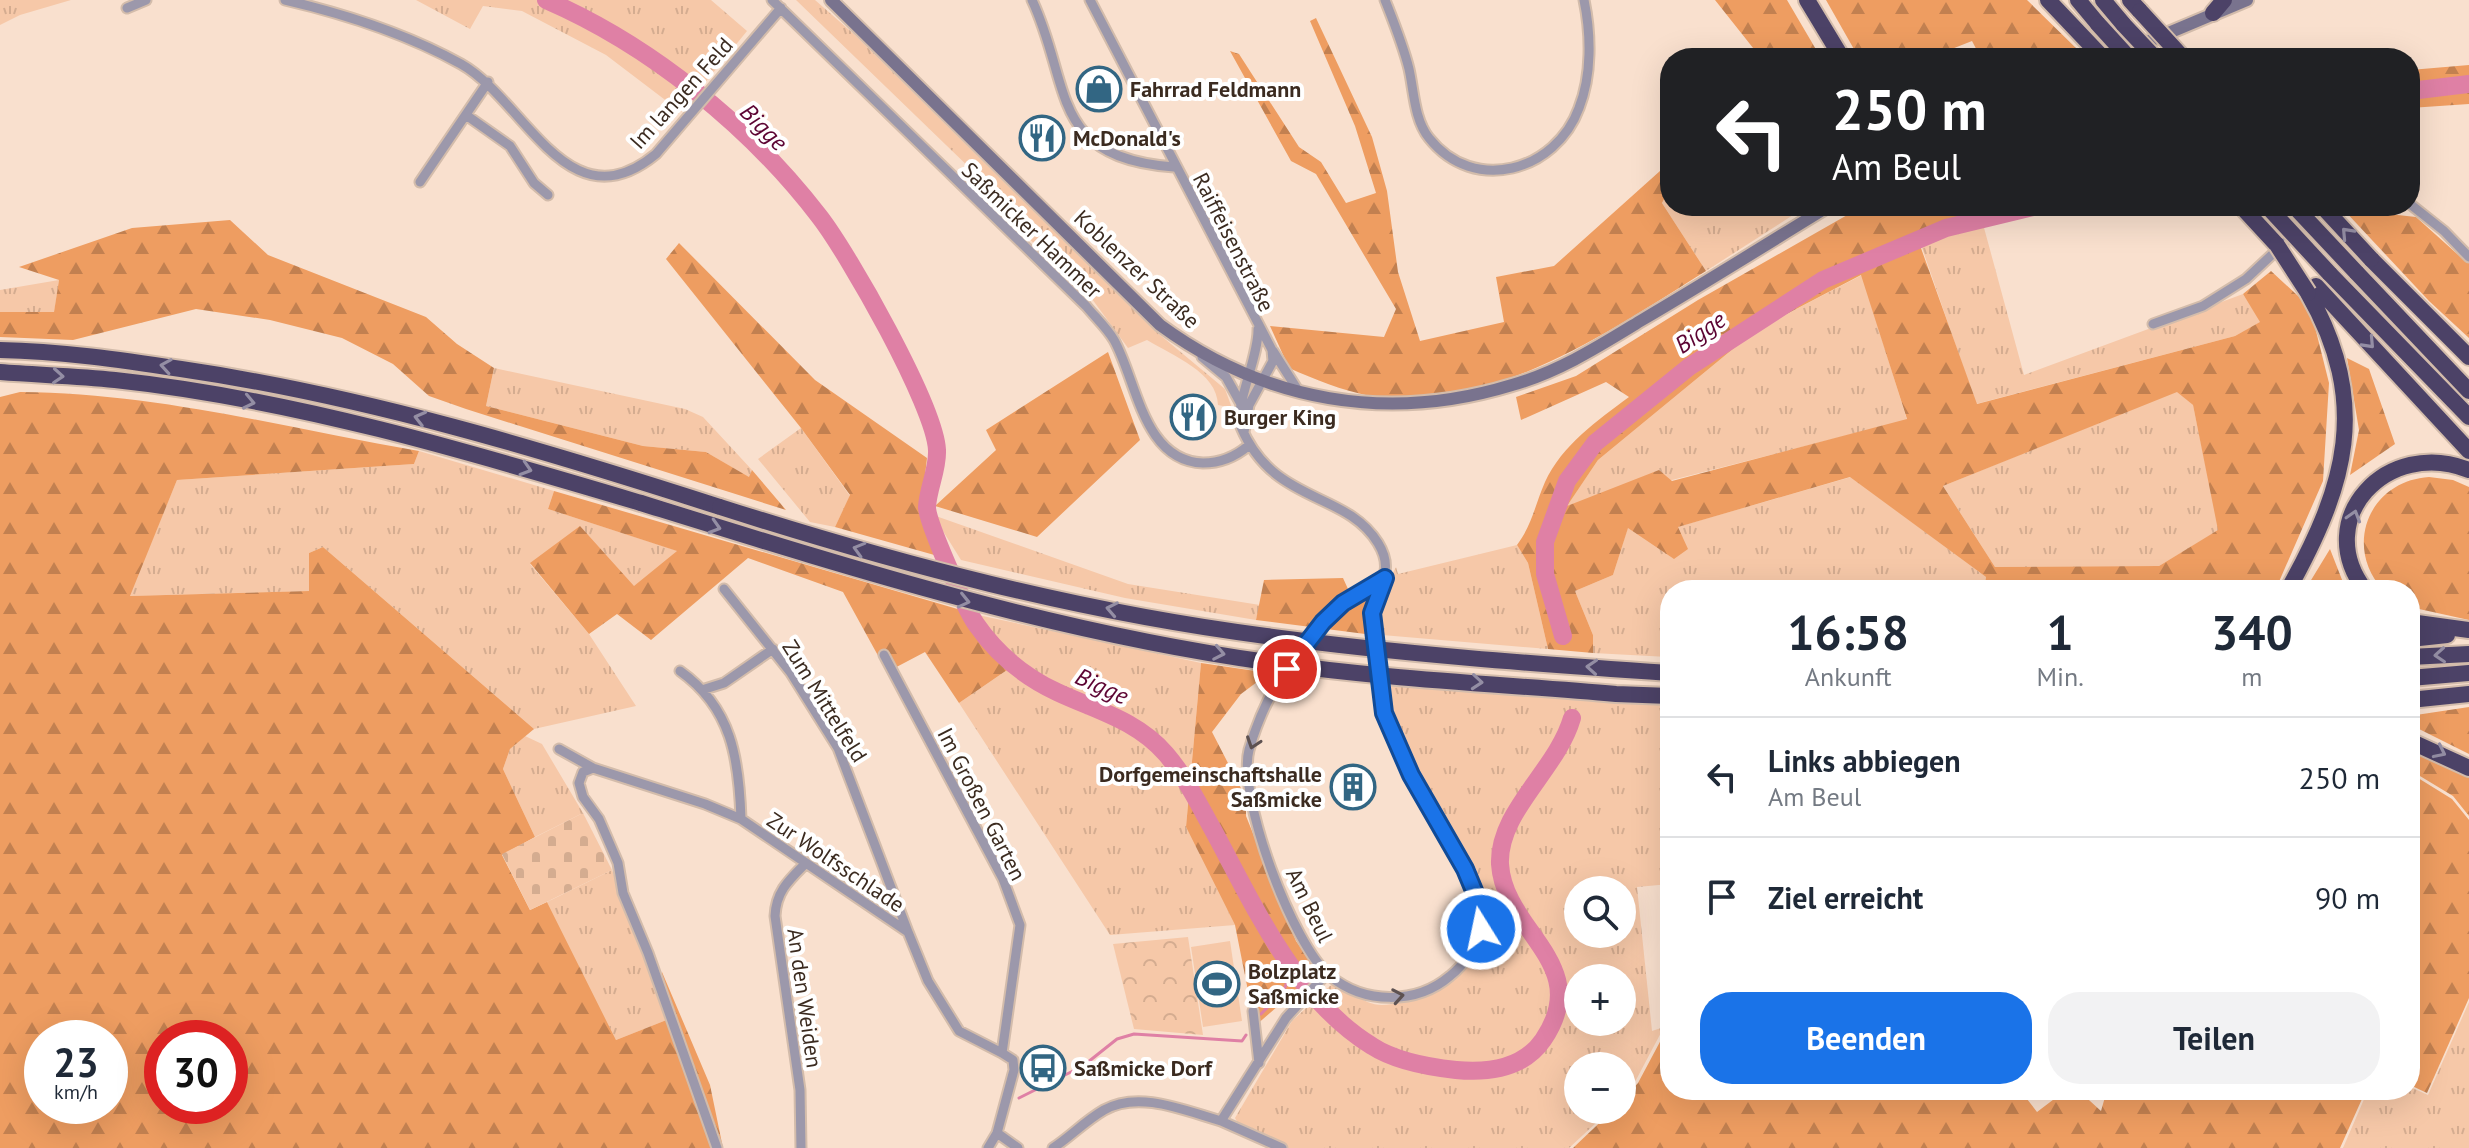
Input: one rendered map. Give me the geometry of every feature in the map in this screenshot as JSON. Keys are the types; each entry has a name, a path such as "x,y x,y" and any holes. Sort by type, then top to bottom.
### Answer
{"highway":[{"path":"1800,0 1826,48"},
{"path":"1807,0 1836,48"},
{"path":"2050,0 2094,48"},
{"path":"2078,0 2120,48"},
{"path":"2103,0 2146,48"},
{"path":"2213,13 2224,0"},
{"path":"2135,6 2174,48"},
{"path":"2250,216 2312,289 2469,451"},
{"path":"2276,216 2469,417"},
{"path":"2303,216 2469,391"},
{"path":"2332,216 2469,357"},
{"path":"2294,580 2316,540 2339,482 2344,436 2340,363 2312,289"},
{"path":"0,350 139,362 240,378 496,437 935,572 1167,620 1264,636 1386,650 1660,672"},
{"path":"0,372 117,381 242,400 411,438 641,503 935,594 1050,621 1251,659 1660,696"},
{"path":"2359,580 2353,569 2349,536 2357,506 2373,482 2395,468 2418,461 2440,461 2469,470"},
{"path":"2420,624 2469,632"},
{"path":"2420,638 2469,632"},
{"path":"2420,656 2469,654"},
{"path":"2420,677 2469,673"},
{"path":"2420,699 2469,694"},
{"path":"2420,746 2469,768"}],"main road":[{"name":"Koblenzer Straße","path":"831,0 1152,317 1191,347 1257,378 1299,392 1387,405 1462,397 1513,385 1589,351 1812,216"},
{"path":"2132,48 2247,0"}],"street":[{"path":"127,8 146,0"},
{"name":"Im langen Feld","path":"285,0 392,32 461,64 488,82 552,155 569,167 597,175 615,175 639,167 656,154 781,8"},
{"name":"Saßmicker Hammer","path":"772,0 1016,242 1086,306 1113,338 1145,418 1159,442 1174,455 1194,463 1216,463 1248,446"},
{"path":"1032,0 1058,86 1068,111 1083,131 1101,146 1125,159 1174,167"},
{"name":"Raiffeisenstraße","path":"1090,0 1258,329 1299,392"},
{"path":"1385,0 1399,34 1415,105 1427,136 1442,152 1465,166 1491,172 1515,169 1537,159 1556,145 1572,124 1581,105 1589,52 1589,25 1584,0"},
{"path":"420,182 488,82"},
{"path":"466,115 510,146 534,183 548,195"},
{"path":"2420,212 2469,257"},
{"path":"2153,324 2203,306 2246,279 2312,216"},
{"name":"Raiffeisenstraße","path":"1257,378 1258,329"},
{"path":"1191,347 1226,377 1241,404"},
{"path":"1272,350 1273,361 1257,378 1241,404 1239,424 1248,446 1257,460 1281,480 1354,519 1371,533 1384,554 1386,575"},
{"path":"1244,432 1257,378"},
{"name":"Am Beul","path":"1386,575 1372,613 1384,713 1411,775 1465,869 1480,905 1481,929 1466,959 1449,978 1421,992 1380,999 1327,973 1301,937 1251,813 1248,752 1275,686 1299,651 1343,603 1386,575"},
{"name":"Zum Mittelfeld","path":"724,589 773,649 838,748 908,932"},
{"path":"705,689 724,683 773,649"},
{"name":"Im Großen Garten","path":"884,655 1003,879 1020,925 1002,1053 1013,1060 1014,1070 997,1133"},
{"path":"680,671 705,689 732,743 741,819"},
{"name":"Zur Wolfsschlade","path":"559,749 593,768 741,819 908,932 928,981 959,1031 1002,1053"},
{"path":"593,768 583,772 579,783 583,797 599,819 618,863 623,893 648,953 717,1148"},
{"name":"An den Weiden","path":"801,1148 800,1090 775,916 776,900 784,885 805,864"},
{"path":"1221,1121 1286,1018 1327,973"},
{"path":"1253,1011 1259,1063"},
{"path":"1053,1148 1104,1110 1124,1103 1167,1105 1221,1121 1282,1148"},
{"path":"988,1148 997,1133 1018,1148"}],"green space":[{"path":"0,0 71,0 20,15 0,25"},
{"path":"416,0 711,0 747,31 681,112 606,55 522,11 483,6 470,29"},
{"path":"796,0 815,0 855,35 1153,329 1225,389 1232,408 1218,405 1210,383 1181,359 1147,340 1128,348 1092,299 1000,211 1006,203"},
{"path":"1715,0 1787,0 1815,48 1753,48"},
{"path":"1826,0 2027,0 2076,48 1976,48 1972,41 1954,48 1853,48"},
{"path":"1316,18 1372,137 1387,191 1398,272 1420,341 1504,322 1496,277 1554,266 1660,171 1660,216 1670,216 1706,271 1589,342 1547,363 1503,381 1459,393 1414,399 1370,396 1289,368 1270,326 1384,337 1396,309 1316,174 1291,161 1230,51 1239,54 1299,147 1321,162 1346,203 1376,193 1355,126 1310,21"},
{"path":"2469,65 2469,104 2420,107 2420,69"},
{"path":"1670,216 1791,216 1706,271"},
{"path":"1845,216 1969,216 1917,237 1977,404 2235,336 2260,322 2243,294 2271,271 2310,307 2329,383 2323,481 2280,580 1986,580 1986,577 1850,477 1678,527 1688,549 1674,559 1628,528 1613,575 1575,591 1593,635 1593,653 1548,649 1528,563 1517,545 1530,522 1545,482 1561,456 1582,434 1629,397 1606,382 1521,420 1516,397 1576,376 1698,300","holes":["1861,275 1907,419 1672,481 1659,470 1567,506 1598,460 1756,330","2177,392 2193,405 2218,530 2159,566 1995,567 1943,486"]},
{"path":"2350,216 2416,217 2465,261 2469,260 2469,338 2429,301"},
{"path":"230,220 268,255 426,317 457,344 494,368 486,406 643,446 706,452 749,477 752,470 786,510 429,396 393,364 342,338 270,320 196,309 73,340 0,337 0,312 54,312 59,280 19,267 132,228"},
{"path":"1983,224 2024,375 2243,294 2261,322 2235,336 1976,404 1921,245 1948,232"},
{"path":"679,243 815,380 927,458 921,511 945,558 835,527 850,495 801,428 666,259"},
{"path":"1862,275 1907,420 1566,507 1598,460 1756,330"},
{"path":"59,280 54,313 0,312 0,290"},
{"path":"1108,352 1140,440 1037,537 935,506 996,450 986,430"},
{"path":"2347,358 2369,369 2395,444 2350,475 2359,430"},
{"path":"494,368 685,409 703,417 752,470 750,478 706,452 643,446 486,406"},
{"path":"2177,391 2193,405 2219,530 2159,566 1995,567 1943,486"},
{"path":"20,392 122,398 221,413 419,451 414,464 177,480 130,596 309,591 309,553 323,547 534,729 510,749 503,769 535,837 502,855 530,910 547,902 616,1040 669,1019 660,982 662,972 710,1085 723,1148 0,1148 0,397"},
{"path":"801,428 850,496 835,527 810,522 758,459"},
{"path":"419,451 554,491 548,509 678,551 634,587 530,564 589,634 636,706 534,729 323,547 309,553 310,591 129,596 177,480 414,464"},
{"path":"1851,477 1986,577 1986,580 1660,580 1660,657 1593,653 1593,635 1575,591 1613,575 1628,527 1677,527"},
{"path":"2429,477 2453,480 2469,487 2469,620 2420,609 2420,580 2376,580 2371,573 2364,536 2368,518 2391,490 2408,481"},
{"path":"554,491 978,615 1010,668 959,703 925,652 887,672 843,592 748,558 651,640 617,614 589,634 530,563 580,526 634,586 677,551 548,509"},
{"path":"933,515 1128,584 1260,605 1256,620 1125,598 961,560"},
{"path":"1517,545 1528,563 1548,649 1382,635 1378,603 1396,567 1398,574"},
{"path":"2330,549 2342,580 2311,580"},
{"path":"1343,578 1353,600 1369,599 1373,635 1256,620 1264,580"},
{"path":"978,615 1201,663 1186,827 1235,925 1110,935 959,703 1010,668"},
{"path":"1201,663 1269,673 1241,694 1212,732 1246,798 1246,816 1296,941 1318,971 1255,1026 1235,925 1186,827"},
{"path":"1387,684 1660,704 1660,885 1637,887 1652,1031 1660,1028 1660,1035 1636,1080 1636,1052 1564,1052 1564,1124 1595,1124 1569,1148 1286,1148 1240,1127 1235,1118 1292,1021 1331,985 1375,1004 1402,1003 1440,988 1457,976 1481,946 1487,927 1487,906 1413,771 1392,714"},
{"path":"2469,707 2469,754 2420,730 2420,714"},
{"path":"525,736 542,744 583,813 535,837 503,769 510,749"},
{"path":"2420,749 2469,771 2469,816 2453,796 2420,776"},
{"path":"2420,779 2452,799 2469,820 2469,998 2427,1093 2420,1090"},
{"path":"583,813 612,870 530,910 502,854"},
{"path":"612,870 669,1019 616,1040 547,902"},
{"path":"1188,937 1203,1035 1134,1029 1113,944"},
{"name":"Bolzplatz Saßmicke","path":"1230,941 1242,1021 1203,1027 1191,947"},
{"path":"2469,1002 2469,1148 2343,1148 2364,1100 2420,1100 2420,1091 2428,1095"},
{"path":"1660,1042 1660,1100 2028,1100 2037,1112 2053,1100 2089,1100 2101,1111 2104,1100 2362,1100 2340,1148 1573,1148 1598,1124 1636,1124 1636,1085"}],"waterway":[{"name":"Bigge","path":"546,0 623,40 696,91 762,151 819,216 869,295 922,400 937,450 927,507 929,516 948,566 976,624 1002,654 1034,679 1129,724 1155,742 1191,790 1278,948 1320,1003 1344,1026 1372,1046 1391,1056 1423,1065 1480,1071 1515,1063 1535,1050 1543,1040 1556,1013 1559,990 1553,969 1505,888 1500,864 1508,826 1565,737 1572,718"},
{"name":"Bigge","path":"2420,90 2469,84"},
{"name":"Bigge","path":"1563,636 1545,574 1545,542 1567,481 1595,443 1689,367 1823,280 1946,228 1996,216"},
{"path":"1261,1014 1284,990 1295,970"},
{"path":"1019,1098 1083,1066 1117,1039 1134,1034 1242,1041 1246,1035"}],"place":[{"name":"Fahrrad Feldmann","path":"1099,89"},
{"name":"McDonald's","path":"1042,138"},
{"name":"Burger King","path":"1193,417"},
{"name":"Dorfgemeinschaftshalle Saßmicke","path":"1353,787"},
{"name":"Bolzplatz Saßmicke","path":"1217,984"},
{"name":"Saßmicke Dorf","path":"1043,1068"}],"route":[{"path":"1287,669 1323,622 1343,603 1358,597 1385,578 1372,613 1384,713 1411,775 1465,869 1480,905 1481,929"}]}
